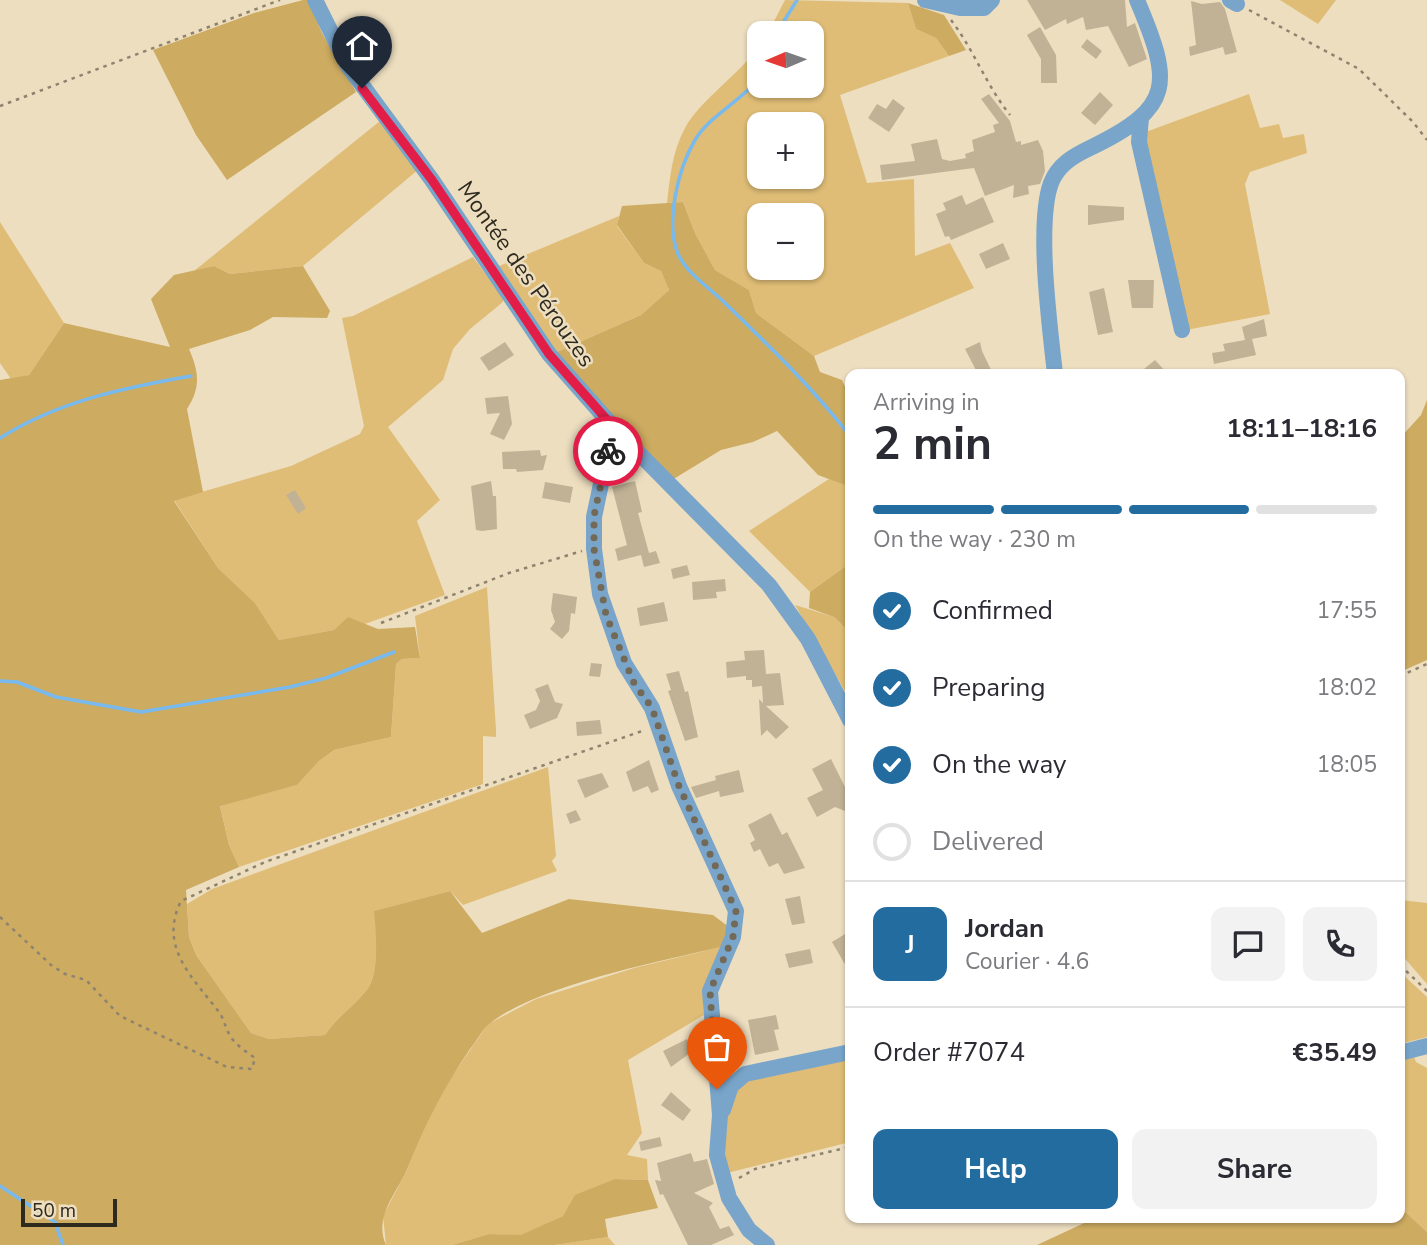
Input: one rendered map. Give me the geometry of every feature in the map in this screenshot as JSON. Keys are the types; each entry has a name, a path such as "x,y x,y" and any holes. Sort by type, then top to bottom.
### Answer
{"street":[{"name":"Montée des Pérouzes","path":"315,0 348,66 377,110 432,180 549,354 616,430 788,608 845,711"},
{"path":"931,2 984,8 992,0"},
{"path":"1055,369 1045,226 1051,183 1060,168 1075,155 1122,132 1141,117 1159,95 1161,78 1138,0"},
{"path":"1141,117 1139,142 1182,330"},
{"path":"1122,132 1139,142"},
{"path":"616,430 609,446 594,516 594,549 600,594 614,637 634,683 652,708 679,786 736,911 733,937 710,991 720,1115 718,1154 724,1186 744,1224 767,1245"},
{"path":"1405,1052 1427,1046"},
{"path":"720,1115 731,1086 745,1073 845,1053"}],"path":[{"path":"0,106 281,0"},
{"path":"931,2 966,40 991,91 1010,114"},
{"path":"1233,2 1359,69 1413,122 1427,141"},
{"path":"381,622 538,563 594,549"},
{"path":"1405,674 1427,664"},
{"path":"0,916 51,965 65,974 86,980 120,1016 227,1067 253,1069 256,1066 255,1058 234,1041 220,1014 187,974 178,958 174,926 181,901 265,862 659,725"},
{"path":"1405,970 1427,991"},
{"path":"724,1186 755,1169 845,1148"}],"shaded area":[{"path":"308,0 322,33 356,92 227,180 196,135 153,50 254,13"},
{"path":"785,0 908,3 916,29 936,38 949,56 840,95 867,183 914,179 915,256 950,243 974,288 814,356 756,313 749,290 715,270 695,233 683,202 667,203 672,165 685,128 710,97 747,61 747,98 824,98 824,21 774,21"},
{"path":"1280,0 1336,0 1318,24"},
{"path":"908,3 944,15 966,50 949,56 936,38 916,29"},
{"path":"1249,94 1260,128 1279,124 1283,138 1304,134 1307,153 1250,172 1245,184 1270,314 1186,330 1143,133"},
{"path":"380,121 419,169 303,266 230,274 214,266 194,271"},
{"path":"683,202 695,233 715,270 749,290 756,313 814,356 820,372 842,380 845,387 845,485 818,475 777,431 753,442 721,450 672,480 596,401 557,352 641,315 669,290 661,271 644,263 617,225 622,206"},
{"path":"619,216 617,226 644,263 661,271 669,290 641,315 557,352 499,266"},
{"path":"0,222 64,323 29,375 11,379 0,363"},
{"path":"473,257 503,298 503,302 470,329 453,349 443,380 388,427 440,500 417,521 445,595 365,624 348,618 334,630 279,640 255,603 218,568 174,500 291,466 360,434 364,426 342,318 353,316"},
{"path":"214,266 230,274 303,266 330,311 327,318 273,317 250,330 189,349 197,379 195,394 187,409 203,492 174,501 218,568 255,603 279,640 334,630 348,617 378,629 415,627 420,658 402,659 396,664 391,737 334,750 319,761 297,785 220,806 229,845 239,867 186,890 189,937 196,955 251,1033 269,1039 325,1035 370,984 376,953 374,911 450,891 482,933 569,899 713,915 729,927 721,947 600,976 536,998 489,1024 443,1092 388,1204 383,1224 386,1245 0,1245 0,380 29,375 64,323 170,347 151,299 174,275"},
{"path":"1427,400 1427,660 1405,670 1405,433 1421,415"},
{"path":"829,479 845,485 845,567 810,592 749,531"},
{"path":"845,567 845,628 834,617 809,608 810,592"},
{"path":"487,587 496,737 483,736 483,784 239,867 229,845 220,805 297,785 319,761 334,750 391,737 396,664 402,659 420,658 415,616"},
{"path":"795,605 834,617 845,628 845,691"},
{"path":"548,767 556,856 552,861 557,871 463,905 450,891 375,911 376,953 370,984 325,1035 269,1039 251,1033 196,955 189,937 187,904 212,889"},
{"path":"1405,901 1427,903 1427,984 1405,959"},
{"path":"721,947 705,988 704,1015 628,1060 642,1133 627,1155 647,1159 648,1180 615,1179 563,1216 521,1236 489,1234 452,1245 386,1245 383,1216 407,1170 421,1132 446,1085 488,1024 536,999 634,968"},
{"path":"1405,977 1427,997 1427,1037 1405,1043"},
{"path":"1414,1057 1416,1062 1427,1068 1427,1232 1405,1212 1405,1059"},
{"path":"845,1058 845,1143 727,1173 726,1125 731,1102 742,1082"},
{"path":"615,1179 648,1180 658,1208 605,1219 608,1237 555,1245 452,1245 489,1234 521,1235 563,1216 575,1195"},
{"path":"1405,1212 1427,1232 1427,1245 1037,1245 1084,1223 1405,1223"},
{"path":"608,1237 615,1245 555,1245"}],"building":[{"path":"1027,0 1125,0 1127,27 1135,23 1147,59 1129,67 1108,26 1086,30 1083,17 1067,24 1066,19 1045,30"},
{"path":"1191,1 1202,4 1220,2 1225,9 1237,52 1225,55 1223,47 1190,56 1189,47 1196,45"},
{"path":"1040,27 1056,55 1057,83 1041,83 1041,59 1027,35"},
{"path":"1087,39 1102,51 1096,59 1081,47"},
{"path":"1100,92 1113,105 1095,125 1081,113"},
{"path":"989,94 1010,121 1016,142 1021,141 1021,145 1038,140 1043,151 1045,171 1040,184 1028,186 1029,194 1013,198 1014,185 985,196 974,168 882,180 880,165 915,161 911,144 937,139 942,159 950,161 966,158 965,154 974,151 972,140 995,132 993,125 999,123 981,99"},
{"path":"893,99 905,108 889,132 868,118 877,104 886,109"},
{"path":"962,195 966,205 983,197 994,222 951,240 949,236 945,237 936,214 946,210 943,203"},
{"path":"1088,205 1124,207 1124,220 1088,225"},
{"path":"1003,243 1010,259 986,269 979,254"},
{"path":"1128,280 1154,280 1153,308 1132,308"},
{"path":"1104,288 1113,332 1098,335 1089,292"},
{"path":"1264,319 1267,336 1252,339 1256,355 1214,364 1212,353 1225,351 1223,344 1245,340 1242,327"},
{"path":"505,342 514,355 489,371 480,358"},
{"path":"980,342 991,369 975,369 965,349"},
{"path":"1155,360 1163,369 1144,369"},
{"path":"508,396 512,424 504,440 490,434 500,413 487,414 485,398"},
{"path":"540,450 541,456 547,455 543,470 517,472 516,469 503,469 502,452"},
{"path":"491,481 493,496 496,496 497,529 476,530 471,486"},
{"path":"635,481 642,512 638,513 649,553 656,551 660,563 644,567 641,555 618,561 615,549 627,545 612,487"},
{"path":"545,482 573,487 570,503 542,498"},
{"path":"295,490 306,508 298,514 286,495"},
{"path":"687,565 690,575 673,579 671,569"},
{"path":"725,579 726,591 716,592 717,598 693,600 692,582"},
{"path":"553,593 577,597 575,614 571,613 569,631 562,639 550,629 555,622 551,610"},
{"path":"664,602 668,621 640,626 637,608"},
{"path":"764,650 766,674 780,673 784,705 766,706 789,727 776,739 767,730 761,736 759,699 763,703 762,686 752,687 752,680 746,680 746,676 727,678 726,662 745,660 744,651"},
{"path":"591,663 602,664 600,677 589,676"},
{"path":"679,671 685,692 688,691 698,737 685,741 668,691 671,690 666,674"},
{"path":"548,684 555,702 563,704 557,718 530,729 524,715 536,710 540,701 535,689"},
{"path":"600,720 602,734 577,736 576,722"},
{"path":"831,759 845,787 845,811 835,807 817,817 807,798 823,790 812,769"},
{"path":"649,760 659,790 651,793 648,786 633,792 626,772"},
{"path":"739,770 744,792 720,797 719,791 696,798 691,787 716,780 715,776"},
{"path":"602,773 609,787 585,798 577,780"},
{"path":"576,810 581,820 570,824 566,814"},
{"path":"771,813 782,835 787,832 805,868 784,874 778,863 769,867 760,849 754,852 750,843 755,840 748,825"},
{"path":"800,896 805,923 792,925 785,899"},
{"path":"845,934 845,964 832,942"},
{"path":"810,949 813,963 789,968 785,954"},
{"path":"776,1015 779,1029 774,1030 779,1050 755,1055 748,1020"},
{"path":"687,1039 693,1051 671,1067 663,1051"},
{"path":"671,1092 691,1110 683,1121 661,1105"},
{"path":"660,1137 662,1146 641,1151 639,1142"},
{"path":"691,1153 694,1162 707,1159 714,1184 694,1193 713,1203 709,1207 720,1229 729,1226 734,1235 711,1245 688,1245 663,1194 660,1195 655,1180 661,1181 657,1163"}],"waterway":[{"path":"784,21 797,0"},
{"path":"747,91 709,123 689,152 675,196 674,241 687,268 791,368 845,430"},
{"path":"0,438 68,405 116,391 191,376"},
{"path":"0,681 17,682 56,697 141,712 290,687 326,678 394,652"},
{"path":"0,1186 55,1222 63,1245"}],"way so far":[{"path":"608,451 594,516 594,549 600,594 624,663 652,708 679,786 736,911 733,937 710,991 717,1089"}],"route":[{"path":"362,88 455,212 549,354 616,430 608,451"}]}
